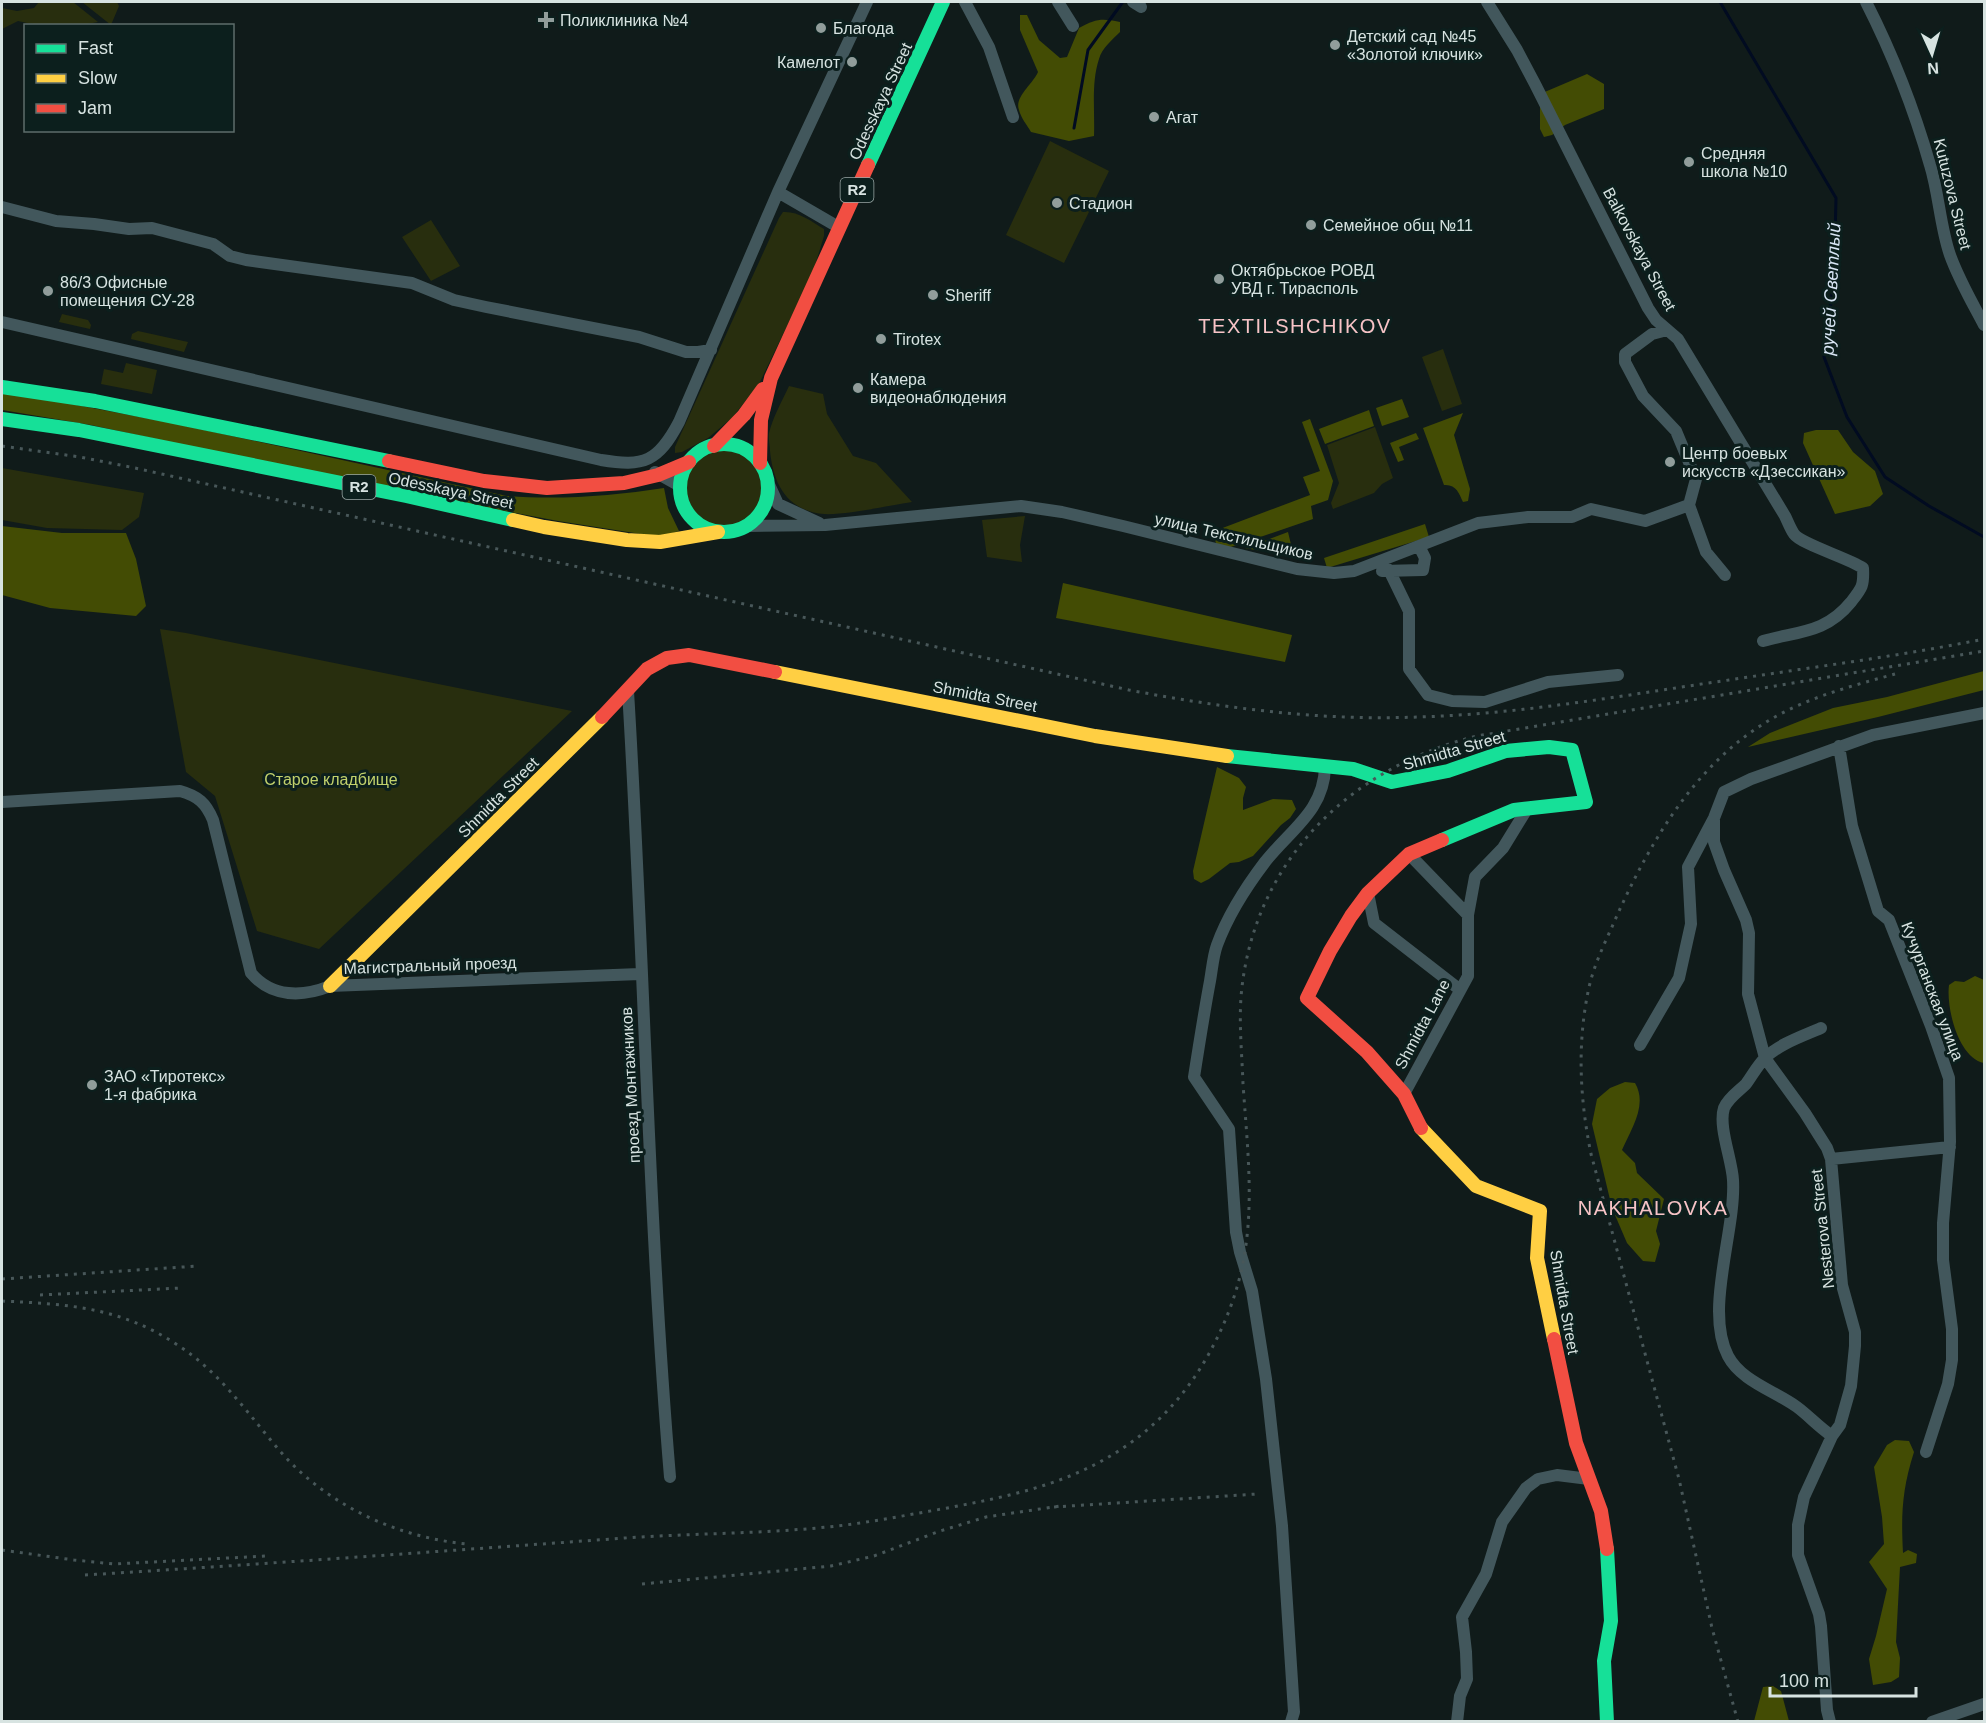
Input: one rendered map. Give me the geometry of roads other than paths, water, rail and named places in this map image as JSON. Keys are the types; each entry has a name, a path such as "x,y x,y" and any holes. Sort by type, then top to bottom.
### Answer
{"street":[{"path":"2,322 601,460 623,464 642,462 660,450 671,437 711,350 778,192 867,2"},
{"name":"Odesskaya Street","path":"771,378 943,2"},
{"path":"965,2 989,47 1012,117"},
{"path":"1058,2 1073,26"},
{"name":"Balkovskaya Street","path":"1486,2 1517,50 1648,308 1656,320 1678,339 1795,536 1863,568 1864,582 1861,590 1842,614 1833,621 1811,630 1763,641"},
{"name":"Kutuzova Street","path":"1866,2 1890,54 1931,167 1950,254 1984,326"},
{"path":"778,192 840,228"},
{"path":"2,207 63,222 129,229 152,228 213,244 230,256 246,260 412,283 454,300 639,337 686,352 711,350"},
{"path":"1667,330 1652,334 1625,354 1625,362 1643,396 1676,431 1696,479 1689,505 1706,552 1725,575"},
{"name":"R2","path":"689,462 700,451 714,446 744,416 771,378"},
{"name":"R2","path":"767,480 760,463 758,439 764,397 771,378"},
{"name":"Odesskaya Street","path":"2,387 95,401 507,484 547,488 602,485 641,480 689,462"},
{"name":"Odesskaya Street","path":"2,419 79,430 406,496 544,527 627,540 660,542 718,532"},
{"path":"714,446 724,444 744,450 760,463"},
{"path":"642,462 658,475 680,486"},
{"path":"689,462 682,473 680,486 683,505 694,521 718,532"},
{"path":"767,480 778,504 825,525"},
{"path":"747,526 764,506 767,480"},
{"name":"улица Текстильщиков","path":"747,526 825,525 1022,506 1113,524 1297,569 1334,573 1354,571 1478,523 1528,518 1572,517 1592,509 1645,520 1689,505"},
{"name":"R2","path":"718,532 733,531 747,526"},
{"path":"1354,571 1423,570 1425,558 1419,546"},
{"path":"1389,570 1409,611 1409,669 1428,695 1452,701 1485,702 1548,682 1618,675"},
{"name":"Shmidta Street","path":"330,986 628,691 654,662 669,657 689,655 1095,736 1205,754 1353,769 1392,782 1448,771 1506,751 1549,747 1572,750 1586,802 1514,810 1409,854 1368,893 1351,916 1330,951 1307,998 1367,1052 1404,1094 1421,1128 1476,1186 1540,1211 1537,1258 1576,1443 1601,1511 1606,1536 1611,1598 1611,1621 1604,1662 1607,1722"},
{"name":"проезд Монтажников","path":"628,691 638,852 640,974 669,1477"},
{"path":"1640,1045 1679,978 1691,924 1688,867 1714,818 1724,792 1751,779 1873,735 1984,713"},
{"name":"Кучурганская улица","path":"1839,746 1852,826 1878,911 1889,920 1949,1078 1950,1147 1943,1260 1952,1329 1952,1360 1948,1384 1926,1452"},
{"path":"1291,1722 1294,1712 1282,1526 1266,1379 1252,1291 1236,1232 1229,1129 1194,1077 1216,946 1252,879 1316,804 1324,785 1324,767"},
{"name":"Магистральный проезд","path":"2,802 180,791 197,797 204,802 213,820 252,973 265,986 281,993 311,992 330,986 640,974"},
{"name":"Shmidta Lane","path":"1404,1094 1468,976 1468,915 1475,877 1503,848 1527,809"},
{"name":"Nesterova Street","path":"1714,818 1714,842 1746,920 1749,933 1748,994 1755,1028 1765,1058 1805,1113 1827,1148 1831,1159 1842,1285 1855,1332 1851,1386 1840,1425 1832,1436 1804,1497 1797,1542 1798,1555 1819,1614 1830,1722"},
{"path":"1409,854 1468,915"},
{"path":"1368,893 1374,923 1459,989"},
{"path":"1821,1028 1765,1058 1724,1107 1724,1130 1733,1180 1732,1213 1719,1308 1724,1344 1728,1356 1737,1368 1748,1378 1782,1396 1832,1436"},
{"path":"1831,1159 1950,1147"},
{"path":"1457,1722 1460,1696 1467,1679 1462,1617 1486,1574 1502,1522 1526,1488 1538,1479 1557,1475 1589,1479"},
{"path":"1932,1722 1984,1704"}],"waterway":[{"name":"ручей Светлый","path":"1720,2 1836,198 1834,278 1824,357 1847,417 1885,477 1929,506 1984,537"},
{"path":"1074,128 1088,50 1122,3"}],"railway":[{"path":"2,446 80,457 135,468 1129,690 1272,712 1381,718 1496,712 1574,703 1825,666 1984,639"},
{"path":"85,1575 625,1538 784,1531 837,1526 990,1500 1036,1488 1102,1461 1137,1438 1174,1404 1204,1363 1228,1314 1245,1250 1248,1219 1248,1154 1240,1019 1241,997 1249,949 1265,904 1287,864 1315,828 1349,797 1388,771 1431,751 1477,736 1984,651"},
{"path":"1738,1722 1712,1628 1679,1479 1591,1154 1582,1093 1582,1032 1590,982 1615,920 1657,838 1692,788 1735,744 1760,726 1792,708 1825,695 1895,674"},
{"path":"2,1279 198,1266"},
{"path":"40,1295 181,1288"},
{"path":"2,1301 92,1310 134,1322 155,1332 191,1354 204,1365 229,1390 293,1465 336,1499 386,1525 412,1534 467,1544"},
{"path":"1054,1507 1257,1494"},
{"path":"642,1584 831,1566 874,1556 940,1531 986,1517 1060,1506"},
{"path":"2,1550 114,1564 266,1556"}],"place":[{"name":"Поликлиника №4","path":"546,20"},
{"name":"Благода","path":"821,28"},
{"name":"Детский сад №45 «Золотой ключик»","path":"1335,45"},
{"name":"Камелот","path":"852,62"},
{"name":"Агат","path":"1154,117"},
{"name":"Средняя школа №10","path":"1689,162"},
{"name":"Стадион","path":"1057,203"},
{"name":"Семейное общ №11","path":"1311,225"},
{"name":"Октябрьское РОВД УВД г. Тирасполь","path":"1219,279"},
{"name":"86/3 Офисные помещения СУ-28","path":"48,291"},
{"name":"Sheriff","path":"933,295"},
{"name":"Tirotex","path":"881,339"},
{"name":"Камера видеонаблюдения","path":"858,388"},
{"name":"Центр боевых искусств «Дзессикан»","path":"1670,462"},
{"name":"ЗАО «Тиротекс» 1-я фабрика","path":"92,1085"}],"district":[{"name":"TEXTILSHCHIKOV","path":"1295,326"},
{"name":"NAKHALOVKA","path":"1653,1208"}],"park label":[{"name":"Старое кладбище","path":"331,779"}]}
